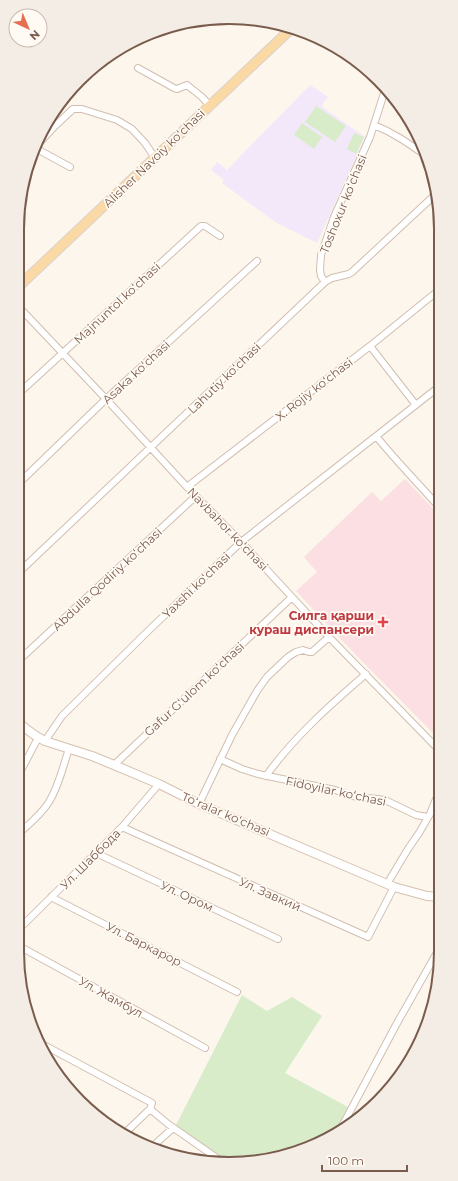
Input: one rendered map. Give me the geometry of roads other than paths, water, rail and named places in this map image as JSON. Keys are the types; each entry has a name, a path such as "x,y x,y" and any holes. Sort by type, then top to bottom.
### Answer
{"main road":[{"name":"Alisher Navoiy koʻchasi","path":"24,281 287,33"},
{"name":"Toʻralar koʻchasi","path":"24,726 42,740 92,756 114,765 159,784 199,804 390,886 434,896"}],"street":[{"path":"138,68 174,88 177,89 187,85 202,97 209,105"},
{"name":"Toshoxur koʻchasi","path":"325,282 320,270 321,255 334,217 374,126 384,95"},
{"path":"53,123 73,110 82,109 117,120 132,129 145,143 155,158"},
{"path":"374,126 399,136 417,149"},
{"path":"40,151 70,167"},
{"name":"Lahutiy koʻchasi","path":"24,567 325,282 332,278 349,274 357,269 431,198"},
{"name":"Majnuntol koʻchasi","path":"24,389 201,226 205,226 220,236"},
{"name":"Asaka koʻchasi","path":"24,478 106,399 257,261"},
{"name":"X. Rojiy koʻchasi","path":"187,487 370,346 434,294"},
{"name":"Navbahor koʻchasi","path":"24,312 187,487 434,746"},
{"path":"370,346 416,405"},
{"name":"Yaxshi koʻchasi","path":"24,767 42,740 62,716 241,542 434,391"},
{"path":"376,436 396,461 434,502"},
{"name":"Abdulla Qodiriy koʻchasi","path":"24,656 196,496"},
{"name":"Gafur Gʻulom koʻchasi","path":"114,765 292,597"},
{"path":"199,804 220,759 257,691 267,677 288,657 303,650 312,652 330,637"},
{"name":"Fidoyilar koʻchasi","path":"266,776 307,728 366,674"},
{"path":"24,829 50,801 69,749"},
{"name":"Fidoyilar koʻchasi","path":"220,759 242,769 266,776 335,790 352,796 385,800 416,815 428,817"},
{"name":"Ул. Шаббода","path":"24,924 122,827 159,784"},
{"path":"390,886 401,860 419,833 434,803"},
{"name":"Ул. Завкий","path":"122,827 368,937 390,886"},
{"name":"Ул. Ором","path":"96,853 278,939"},
{"name":"Ул. Баркарор","path":"51,897 237,992"},
{"name":"Ул. Жамбул","path":"24,950 205,1048"},
{"path":"345,1121 396,1025 434,958"},
{"path":"47,1047 152,1103 150,1109 127,1131"},
{"path":"150,1109 173,1128 213,1157"},
{"path":"156,1143 173,1128"}],"place":[{"name":"Силга қарши кураш диспансери","path":"383,622"}]}
